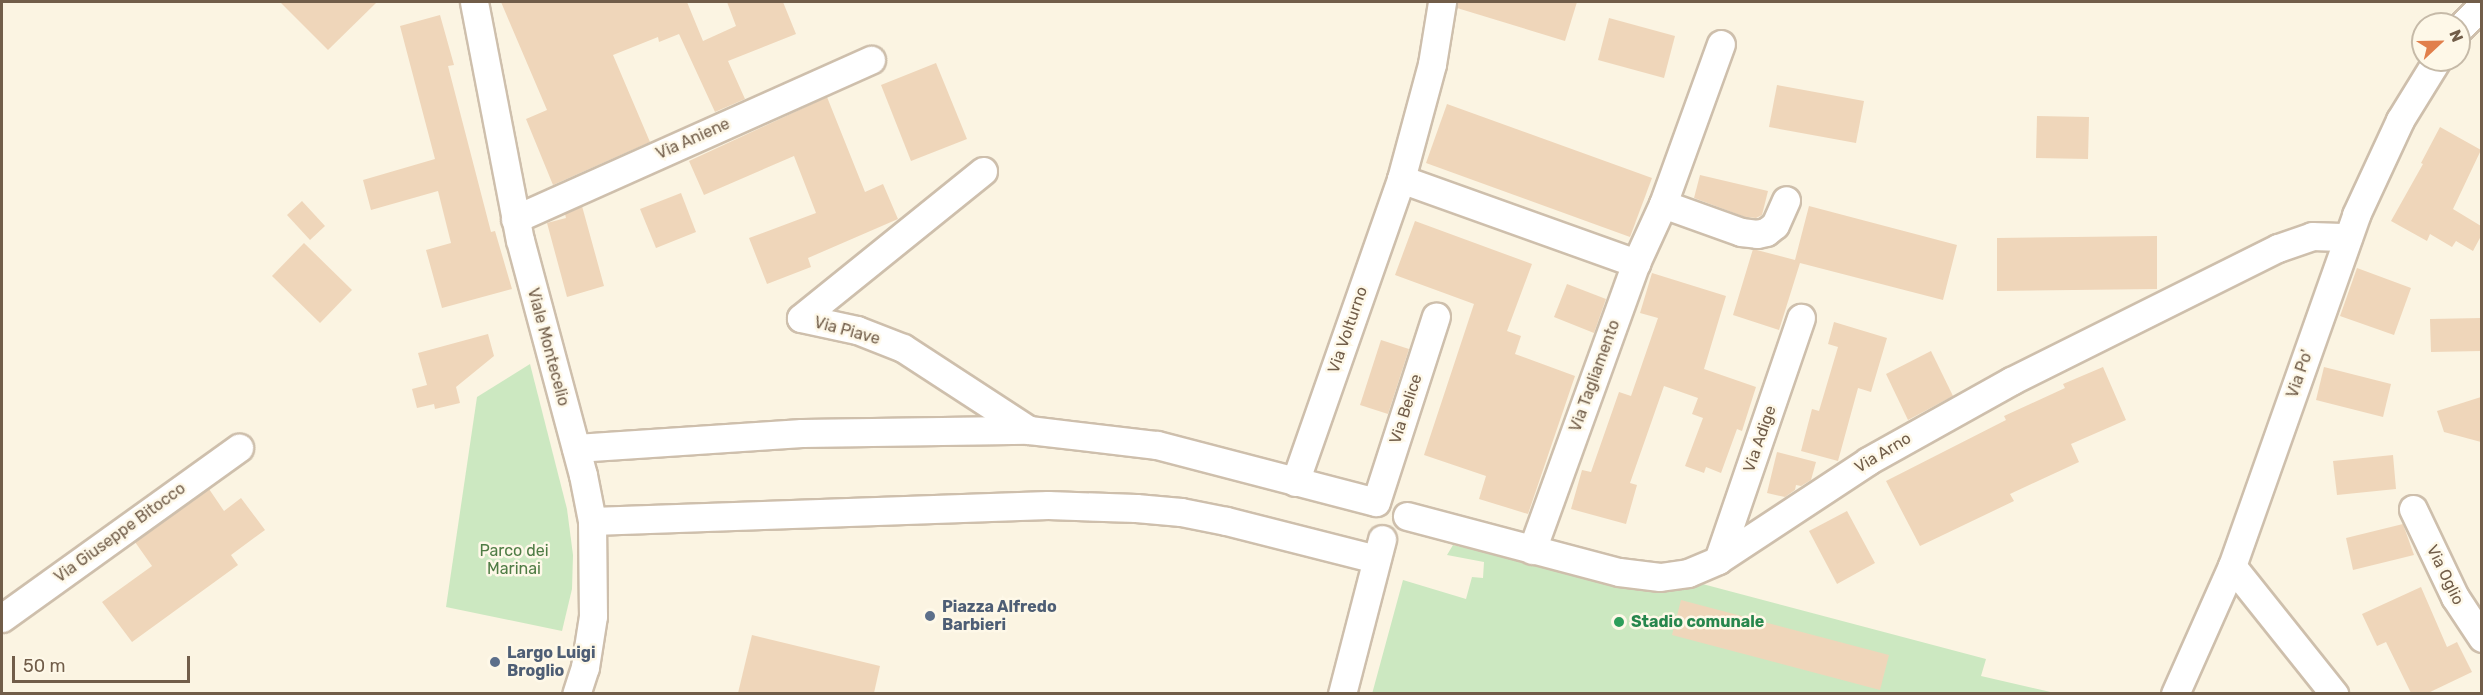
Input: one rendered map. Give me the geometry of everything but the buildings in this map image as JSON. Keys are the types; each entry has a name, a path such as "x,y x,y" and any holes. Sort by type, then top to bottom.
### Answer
{"street":[{"name":"Viale Montecelio","path":"474,2 515,219 576,448 592,521 593,616 585,667 576,693"},
{"name":"Via Volturno","path":"1295,482 1401,179 1432,64 1442,2"},
{"name":"Via Tagliamento","path":"1532,550 1636,263 1663,204 1721,44"},
{"name":"Via Aniene","path":"515,219 871,60"},
{"name":"Via Po'","path":"2175,693 2232,566 2349,237 2385,151 2430,72"},
{"name":"Via Piave","path":"983,171 801,318 857,330 903,348 1029,430"},
{"path":"1401,179 1636,263"},
{"path":"1663,204 1741,232 1757,234 1766,232 1775,225 1786,200"},
{"name":"Via Arno","path":"1376,502 1392,500 1399,503 1407,516 1589,566 1649,576 1679,575 1718,560 1868,461 2010,381 2278,248 2312,236 2349,237"},
{"name":"Via Belice","path":"1379,549 1367,522 1368,511 1376,502 1436,316"},
{"name":"Via Adige","path":"1718,560 1801,318"},
{"path":"576,448 802,433 1029,430 1157,445 1376,502"},
{"name":"Via Giuseppe Bitocco","path":"2,618 239,448"},
{"path":"592,521 1048,505 1136,508 1203,516 1379,549"},
{"name":"Via Oglio","path":"2413,509 2455,597 2481,638"},
{"path":"1342,693 1379,549 1389,539 1400,534 1407,516"},
{"path":"2232,566 2334,693"}],"green space":[{"name":"Parco dei Marinai","path":"530,364 567,509 573,555 572,589 562,631 446,607 477,397"},
{"name":"Stadio comunale","path":"1453,545 1662,592 1695,582 1986,659 1981,676 2055,693 1372,694 1403,580 1466,599 1472,577 1483,578 1484,562 1447,555"}],"place":[{"name":"Piazza Alfredo Barbieri","path":"930,616"},
{"name":"Stadio comunale","path":"1619,622"},
{"name":"Largo Luigi Broglio","path":"495,662"}]}
